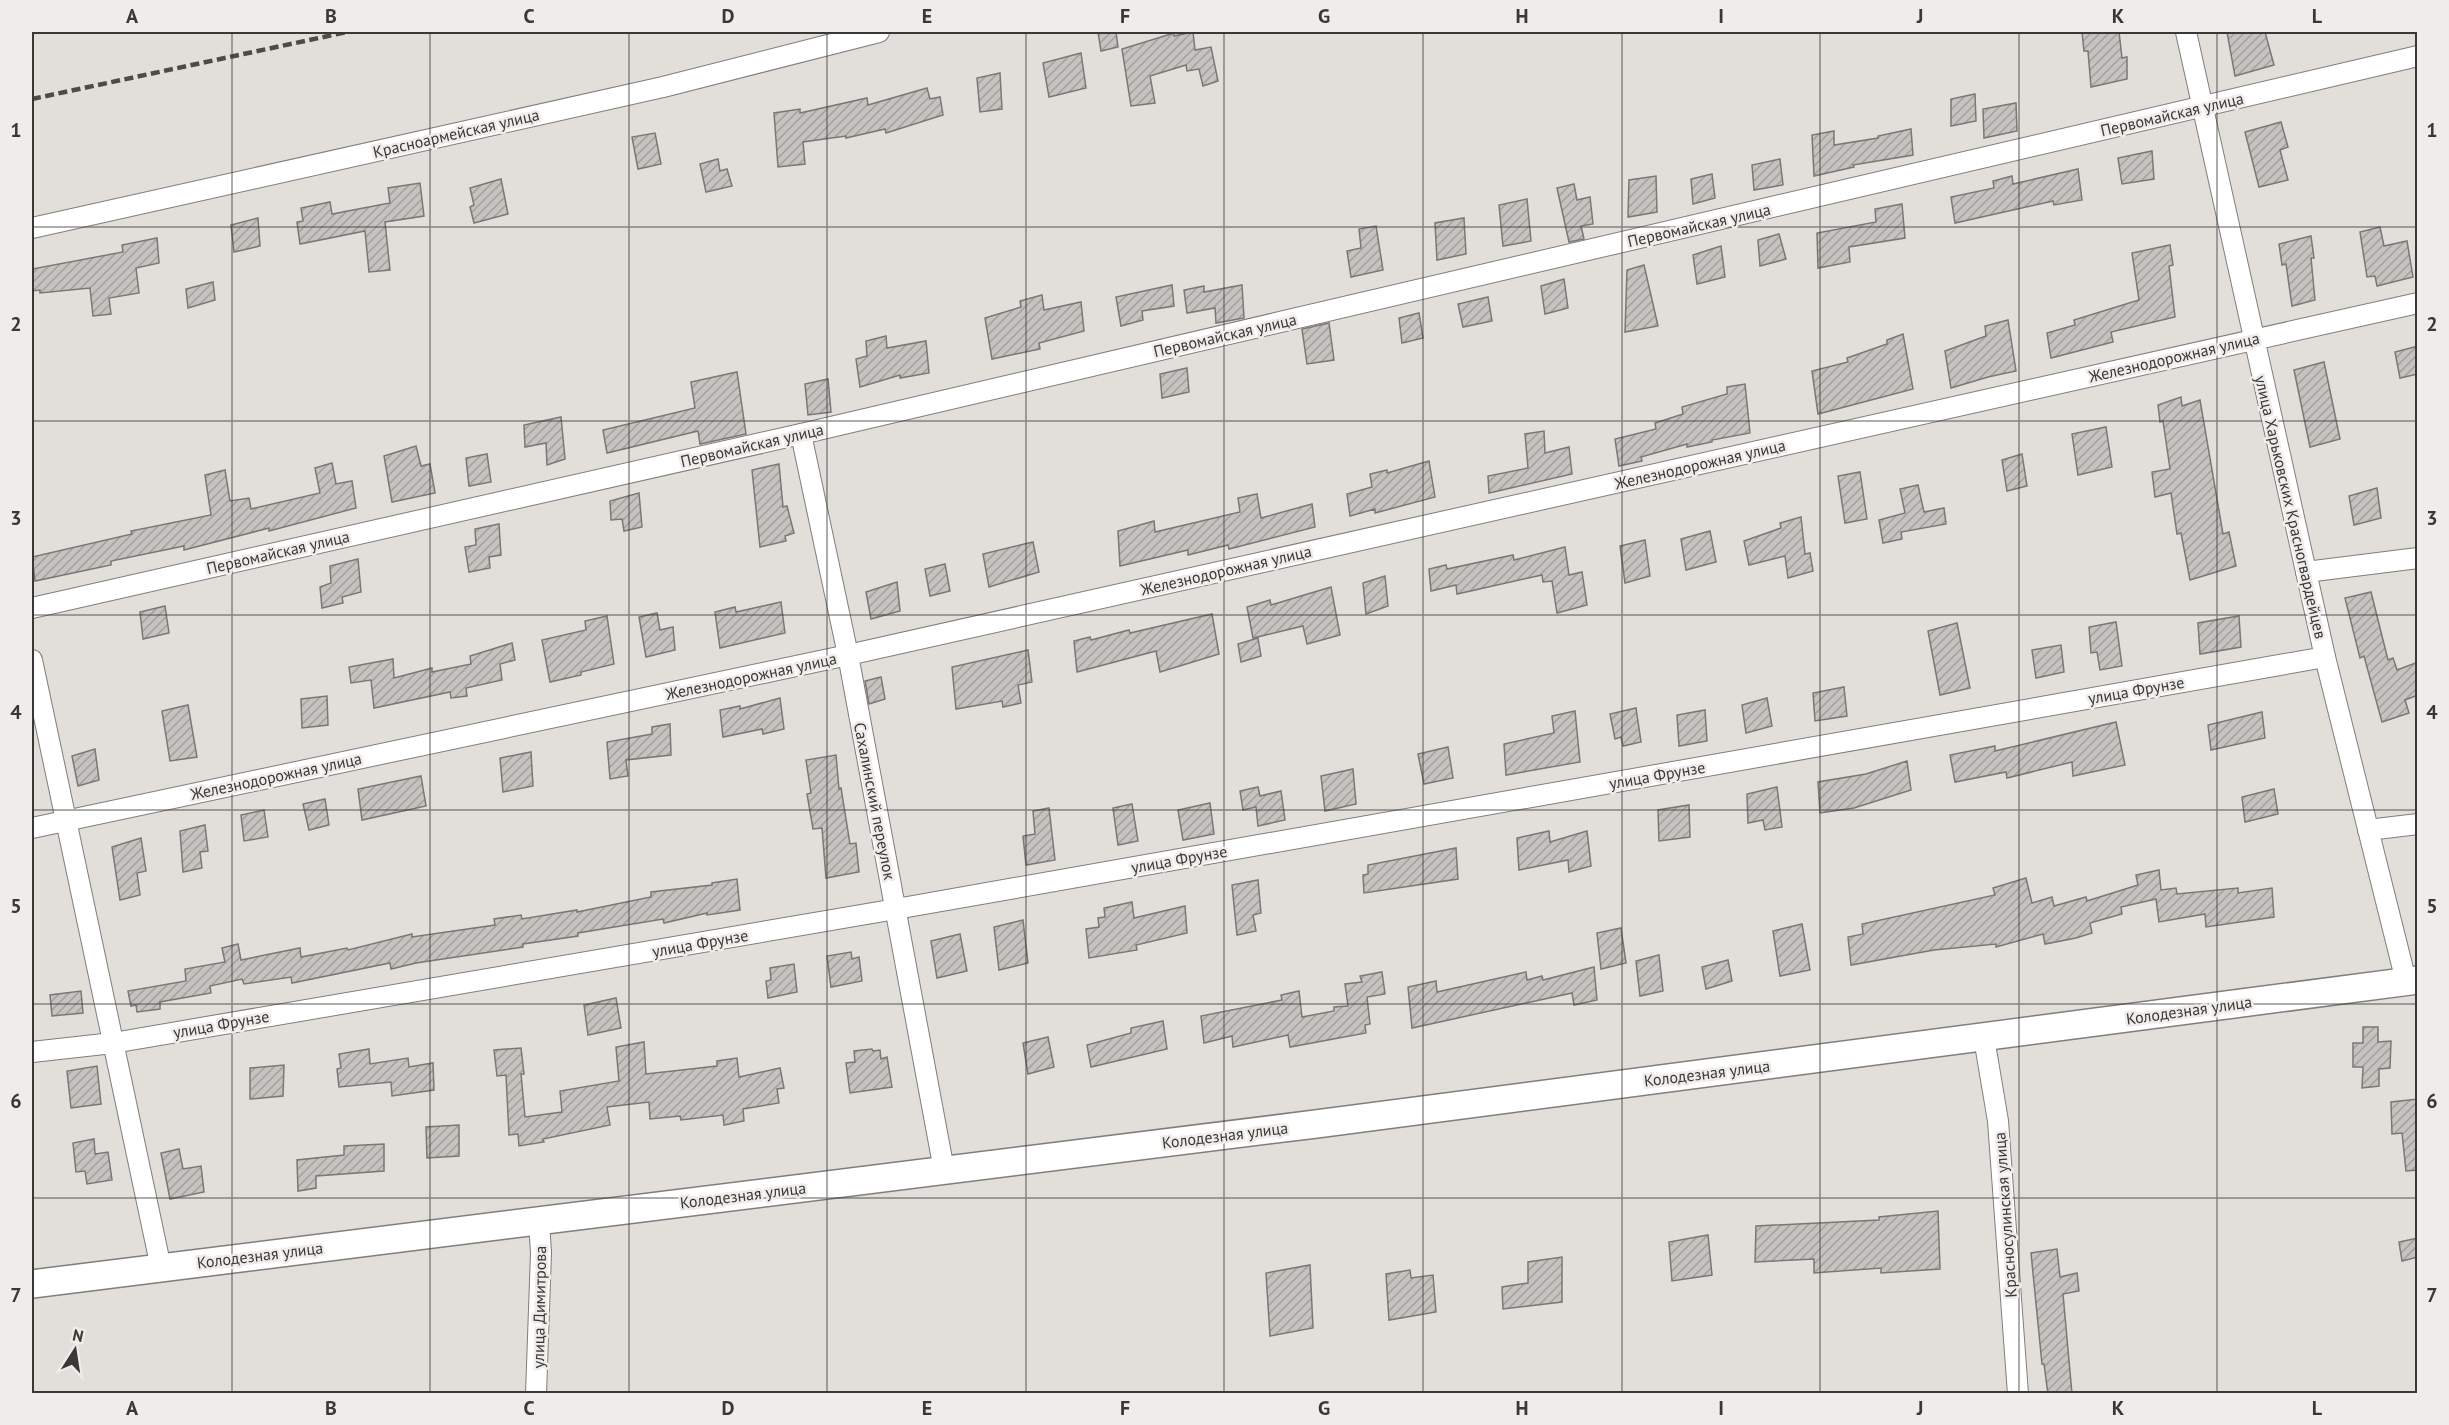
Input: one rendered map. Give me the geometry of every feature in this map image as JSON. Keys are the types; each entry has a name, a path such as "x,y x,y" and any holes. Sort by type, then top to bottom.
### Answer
{"main road":[{"name":"Колодезная улица","path":"32,1284 1984,1038 2412,980"}],"street":[{"name":"Красноармейская улица","path":"32,228 663,87 879,32"},
{"name":"улица Харьковских Красногвардейцев","path":"2186,32 2325,657 2368,830 2412,980"},
{"name":"Первомайская улица","path":"32,608 801,434 2418,56"},
{"name":"Железнодорожная улица","path":"32,828 848,655 2418,303"},
{"name":"Сахалинский переулок","path":"801,434 848,655 944,1170"},
{"path":"2306,572 2418,558"},
{"name":"улица Фрунзе","path":"32,1052 113,1043 896,909 2325,657"},
{"path":"32,660 161,1268"},
{"path":"2368,830 2418,824"},
{"name":"Красносулинская улица","path":"1984,1038 1998,1121 2018,1394"},
{"name":"улица Димитрова","path":"536,1394 541,1253 539,1221"}],"building":[{"path":"1098,32 1116,32 1118,47 1101,51"},
{"path":"1193,32 1195,50 1211,47 1218,81 1203,86 1199,69 1187,71 1186,65 1150,76 1155,103 1131,106 1122,49 1174,33 1174,36"},
{"path":"2082,32 2119,32 2122,58 2127,57 2127,79 2091,87 2088,51 2084,51"},
{"path":"2227,32 2265,32 2274,65 2235,76"},
{"path":"1081,53 1086,88 1049,97 1043,63"},
{"path":"1000,73 1002,109 980,112 977,78"},
{"path":"927,88 930,99 940,97 943,115 886,133 885,129 846,138 846,136 803,142 805,164 778,167 774,113 800,109 800,113 867,98 868,105"},
{"path":"1975,94 1976,121 1951,126 1951,99"},
{"path":"2016,103 2017,131 1984,138 1983,109"},
{"path":"2281,122 2288,147 2280,150 2288,180 2259,187 2245,132"},
{"path":"1911,129 1913,155 1853,165 1854,167 1814,176 1812,135 1834,131 1834,145 1878,138 1878,136"},
{"path":"655,133 661,164 638,169 632,137"},
{"path":"2152,151 2154,179 2122,184 2118,158"},
{"path":"718,159 720,171 727,169 732,186 706,192 700,164"},
{"path":"1780,159 1783,185 1754,190 1752,165"},
{"path":"2078,169 2082,200 2054,205 2053,201 1955,223 1951,197 1994,188 1993,181 2012,176 2013,184"},
{"path":"1712,174 1715,198 1693,204 1691,179"},
{"path":"1656,176 1657,212 1628,217 1629,180"},
{"path":"501,179 508,214 474,223 470,207 474,205 470,188"},
{"path":"420,183 424,216 385,222 390,270 369,272 365,231 300,244 297,222 303,221 301,208 330,202 332,214 390,203 388,188"},
{"path":"1574,184 1577,200 1590,197 1593,224 1581,226 1584,239 1569,242 1557,188"},
{"path":"1527,199 1531,241 1503,246 1499,205"},
{"path":"1902,204 1905,238 1849,247 1850,262 1818,268 1817,233 1876,222 1875,209"},
{"path":"258,218 260,246 234,252 231,225"},
{"path":"1464,218 1466,254 1437,260 1435,223"},
{"path":"1376,226 1383,270 1351,277 1347,251 1361,248 1359,229"},
{"path":"2380,227 2384,246 2407,241 2413,277 2377,286 2375,276 2367,277 2360,232"},
{"path":"1779,234 1786,259 1760,266 1758,240"},
{"path":"2311,236 2315,300 2292,306 2286,264 2282,265 2279,244"},
{"path":"157,238 159,263 136,268 139,293 109,298 111,314 93,316 90,288 40,293 40,290 32,291 32,269 123,252 122,245"},
{"path":"2170,245 2173,265 2169,266 2175,317 2111,332 2113,342 2051,358 2047,333 2075,325 2074,320 2139,300 2132,253"},
{"path":"1721,246 1725,277 1697,284 1693,255"},
{"path":"1644,265 1658,326 1625,332 1627,270"},
{"path":"1564,279 1568,308 1545,314 1541,286"},
{"path":"213,282 215,300 188,308 186,289"},
{"path":"1172,285 1174,306 1142,311 1143,320 1121,326 1116,297"},
{"path":"1242,285 1244,318 1216,323 1215,308 1187,313 1184,290 1204,286 1204,292"},
{"path":"1042,295 1044,310 1081,302 1084,331 1039,343 1040,349 992,359 985,318 1021,307 1020,301"},
{"path":"1488,297 1492,321 1463,327 1458,304"},
{"path":"1419,313 1423,338 1402,343 1399,318"},
{"path":"2008,320 2016,371 1951,388 1945,351 1986,336 1985,326"},
{"path":"1329,323 1334,360 1307,364 1302,329"},
{"path":"1903,334 1913,389 1818,414 1812,371 1848,362 1847,358 1887,344 1887,340"},
{"path":"886,336 887,348 926,341 929,373 900,378 900,375 860,387 856,359 867,356 866,341"},
{"path":"2418,346 2418,374 2400,378 2395,352"},
{"path":"2324,362 2340,439 2310,447 2294,370"},
{"path":"1187,368 1189,392 1162,398 1160,374"},
{"path":"737,372 746,434 700,444 698,431 607,453 603,430 695,408 691,382"},
{"path":"828,379 831,412 808,415 805,384"},
{"path":"1745,384 1750,433 1687,447 1687,444 1641,457 1642,461 1619,466 1615,439 1656,429 1655,423 1683,414 1682,407 1727,394 1727,387"},
{"path":"2181,397 2182,406 2200,400 2223,534 2229,532 2236,566 2190,580 2181,533 2177,534 2171,493 2155,497 2152,472 2170,469 2163,421 2160,422 2158,405"},
{"path":"561,417 565,459 547,465 546,443 525,447 524,425"},
{"path":"2106,427 2112,467 2078,475 2072,434"},
{"path":"1544,431 1545,453 1569,447 1572,474 1489,493 1488,476 1528,468 1525,434"},
{"path":"416,446 421,466 430,464 435,493 392,502 384,456"},
{"path":"487,454 491,482 469,486 466,458"},
{"path":"2022,454 2027,486 2007,491 2002,460"},
{"path":"1429,461 1435,497 1375,513 1375,509 1350,516 1347,494 1372,487 1370,474 1387,470 1387,473"},
{"path":"332,463 336,484 352,481 356,508 269,531 269,528 184,550 184,546 111,561 111,565 35,581 32,557 132,534 131,531 211,515 205,475 225,470 230,501 249,498 251,509 320,493 315,468"},
{"path":"779,464 783,507 787,506 794,533 785,536 786,541 760,547 752,470"},
{"path":"1860,472 1867,519 1845,523 1838,476"},
{"path":"1918,485 1924,512 1944,508 1946,524 1901,532 1902,539 1883,543 1879,520 1905,513 1900,489"},
{"path":"2377,488 2381,518 2354,525 2349,496"},
{"path":"639,493 642,527 624,531 622,519 611,520 610,501"},
{"path":"1257,494 1261,518 1312,504 1315,527 1229,549 1228,545 1188,555 1188,550 1120,566 1118,531 1154,521 1155,532 1240,512 1238,498"},
{"path":"1801,517 1805,554 1810,553 1813,571 1788,578 1785,556 1749,565 1744,541 1781,528 1780,523"},
{"path":"499,524 501,555 489,557 490,568 469,572 465,547 476,545 475,529"},
{"path":"1710,531 1716,562 1686,570 1681,539"},
{"path":"1645,540 1650,576 1625,583 1620,546"},
{"path":"1033,542 1039,572 989,587 983,554"},
{"path":"1565,547 1569,575 1582,572 1587,605 1557,613 1552,581 1543,582 1542,575 1457,594 1456,585 1431,591 1429,569 1446,565 1447,569 1513,555 1514,560"},
{"path":"358,559 361,592 342,597 343,603 322,608 320,587 331,583 330,566"},
{"path":"945,564 950,591 930,596 925,569"},
{"path":"1385,576 1388,606 1366,614 1363,583"},
{"path":"897,582 900,611 871,619 866,592"},
{"path":"1331,587 1340,635 1307,644 1303,626 1253,638 1247,607 1270,600 1271,605"},
{"path":"2371,592 2388,660 2393,658 2397,670 2418,662 2418,695 2405,700 2409,713 2382,722 2364,656 2360,658 2345,598"},
{"path":"781,602 785,633 720,648 715,612 735,607 736,612"},
{"path":"165,606 169,633 143,639 140,612"},
{"path":"657,613 660,630 673,627 675,650 646,657 639,617"},
{"path":"1212,614 1219,654 1160,672 1156,651 1077,672 1074,641 1090,637 1091,640 1129,630 1130,633"},
{"path":"607,616 614,664 550,682 542,640 586,630 585,621"},
{"path":"2239,616 2241,647 2200,654 2198,623"},
{"path":"2116,622 2122,666 2100,670 2097,652 2091,653 2089,627"},
{"path":"1957,623 1970,688 1940,695 1928,631"},
{"path":"1258,638 1261,656 1241,662 1238,644"},
{"path":"512,643 515,660 500,664 502,680 466,688 467,696 451,698 450,692 374,708 371,680 351,683 349,667 393,659 394,678 432,668 432,672 471,664 470,656"},
{"path":"2061,645 2064,672 2036,678 2032,650"},
{"path":"1028,650 1032,682 1018,685 1021,703 1003,707 1002,701 956,709 952,667"},
{"path":"881,677 885,699 869,704 865,681"},
{"path":"1844,687 1847,716 1815,721 1813,693"},
{"path":"327,696 328,725 302,728 301,699"},
{"path":"780,698 784,729 763,734 762,729 723,737 720,710 740,706 740,709"},
{"path":"1767,698 1772,726 1746,733 1742,705"},
{"path":"188,705 197,757 170,761 162,711"},
{"path":"1636,708 1641,742 1623,746 1621,737 1615,739 1610,714"},
{"path":"1705,710 1707,741 1679,746 1677,715"},
{"path":"1575,711 1580,762 1506,775 1504,744 1554,733 1552,716"},
{"path":"2262,712 2265,738 2211,750 2208,725"},
{"path":"2116,722 2125,765 2073,776 2072,762 2007,778 2006,772 1955,782 1950,755 1995,746 1995,751"},
{"path":"670,724 671,755 626,760 628,776 610,779 607,742 652,734 652,727"},
{"path":"1448,747 1453,778 1424,784 1418,754"},
{"path":"95,749 99,780 78,786 72,756"},
{"path":"531,752 533,786 503,792 500,758"},
{"path":"836,755 839,789 841,788 850,844 856,843 859,872 826,878 822,828 813,829 807,794 811,793 806,760"},
{"path":"1907,761 1911,790 1854,808 1820,813 1818,782 1866,774"},
{"path":"1353,769 1356,804 1325,811 1321,776"},
{"path":"421,776 426,806 362,820 358,789"},
{"path":"1258,787 1260,796 1281,791 1285,820 1258,826 1256,807 1243,810 1240,791"},
{"path":"1777,787 1782,827 1765,830 1763,820 1748,823 1747,794"},
{"path":"2274,789 2278,814 2245,822 2242,797"},
{"path":"325,799 329,825 309,830 303,804"},
{"path":"1210,803 1214,834 1183,840 1178,810"},
{"path":"1132,804 1138,841 1118,845 1113,808"},
{"path":"1689,805 1690,837 1659,841 1658,810"},
{"path":"1049,808 1055,860 1026,865 1023,836 1035,834 1033,811"},
{"path":"264,810 268,837 244,841 241,815"},
{"path":"205,825 208,851 200,852 202,868 183,872 180,831"},
{"path":"1549,831 1550,842 1587,831 1591,866 1569,872 1568,860 1519,870 1517,838"},
{"path":"141,838 146,871 137,873 140,895 120,900 112,847"},
{"path":"1456,848 1458,879 1364,893 1363,875 1368,874 1368,865"},
{"path":"2159,870 2161,890 2176,888 2177,894 2238,888 2238,893 2272,888 2274,917 2206,927 2205,914 2159,922 2156,899 2121,907 2122,914 2090,923 2092,933 2076,938 2045,944 2043,934 1996,947 1996,944 1934,950 1851,965 1848,937 1863,934 1862,924 1995,895 1993,888 2026,878 2032,903 2052,897 2054,906 2086,897 2087,901 2138,885 2136,875"},
{"path":"737,879 740,910 707,915 707,913 664,923 663,919 578,933 578,936 523,944 523,947 416,963 391,969 390,963 292,983 291,977 244,984 242,979 210,986 211,993 160,1002 160,1009 137,1012 136,1005 131,1006 128,991 186,981 185,969 225,962 222,948 238,944 241,960 300,948 301,957 347,948 348,950 412,934 412,937 495,925 494,919 521,915 522,919 577,910 577,912 651,897 651,892 712,885 712,883"},
{"path":"1258,880 1261,913 1253,915 1256,931 1237,935 1232,885"},
{"path":"1132,902 1134,918 1185,906 1187,933 1136,945 1137,950 1089,958 1086,929 1099,927 1098,918 1105,917 1104,908"},
{"path":"1023,920 1028,963 999,970 994,927"},
{"path":"1802,924 1810,970 1780,976 1773,931"},
{"path":"1621,928 1626,963 1601,969 1597,933"},
{"path":"960,934 967,971 937,978 931,941"},
{"path":"851,952 852,959 859,957 862,981 831,987 827,956"},
{"path":"1659,955 1663,991 1640,996 1636,961"},
{"path":"1728,960 1732,981 1706,989 1702,967"},
{"path":"794,964 797,992 768,998 766,981 771,980 770,968"},
{"path":"1594,967 1597,1000 1574,1005 1572,993 1412,1028 1408,987 1436,981 1437,992 1526,972 1527,980 1542,976 1543,980"},
{"path":"1382,972 1385,994 1367,997 1370,1024 1365,1025 1366,1033 1290,1047 1288,1035 1233,1047 1232,1036 1204,1043 1201,1016 1282,1000 1281,995 1299,991 1302,1017 1334,1011 1334,1007 1348,1006 1345,984 1362,982 1360,976"},
{"path":"81,991 83,1013 52,1016 50,995"},
{"path":"616,998 621,1028 588,1035 584,1005"},
{"path":"1163,1021 1167,1049 1091,1067 1087,1045 1131,1033 1131,1028"},
{"path":"2363,1027 2378,1027 2378,1042 2391,1041 2390,1068 2379,1069 2379,1086 2362,1088 2363,1067 2353,1067 2353,1043 2363,1043"},
{"path":"1048,1037 1054,1067 1028,1074 1023,1043"},
{"path":"644,1042 646,1074 717,1066 717,1061 737,1058 739,1077 780,1068 784,1088 777,1089 779,1103 743,1109 744,1121 724,1125 723,1115 681,1120 680,1116 650,1119 649,1102 607,1107 610,1125 543,1139 544,1142 519,1146 518,1134 509,1135 506,1075 497,1076 494,1050 521,1048 525,1117 562,1112 560,1091 619,1081 616,1047"},
{"path":"369,1049 370,1064 408,1058 409,1067 433,1063 434,1090 392,1096 391,1082 339,1087 337,1069 341,1068 339,1054"},
{"path":"872,1049 873,1051 880,1050 881,1059 887,1057 892,1087 850,1093 846,1063 855,1062 854,1051"},
{"path":"284,1065 283,1096 250,1099 250,1068"},
{"path":"97,1066 101,1104 71,1108 67,1071"},
{"path":"2418,1099 2418,1170 2406,1171 2402,1133 2392,1134 2391,1102"},
{"path":"459,1125 459,1156 427,1158 426,1127"},
{"path":"94,1139 95,1154 108,1152 112,1180 87,1184 85,1171 76,1172 73,1143"},
{"path":"384,1144 384,1171 316,1176 316,1188 298,1191 297,1160 344,1155 344,1146"},
{"path":"179,1149 183,1169 201,1166 204,1192 170,1199 161,1153"},
{"path":"1938,1211 1940,1269 1881,1273 1881,1268 1814,1273 1814,1259 1755,1262 1756,1226 1879,1220 1879,1217"},
{"path":"1708,1235 1712,1275 1672,1281 1669,1242"},
{"path":"2418,1238 2418,1257 2402,1261 2399,1242"},
{"path":"2057,1249 2060,1277 2077,1273 2079,1291 2063,1294 2072,1394 2048,1394 2044,1364 2042,1364 2031,1253"},
{"path":"1562,1257 1562,1302 1503,1309 1502,1287 1528,1283 1528,1262"},
{"path":"1310,1265 1313,1328 1270,1336 1266,1273"},
{"path":"1410,1270 1411,1278 1433,1275 1436,1312 1389,1320 1386,1274"}],"railway":[{"path":"32,99 347,32"}]}
